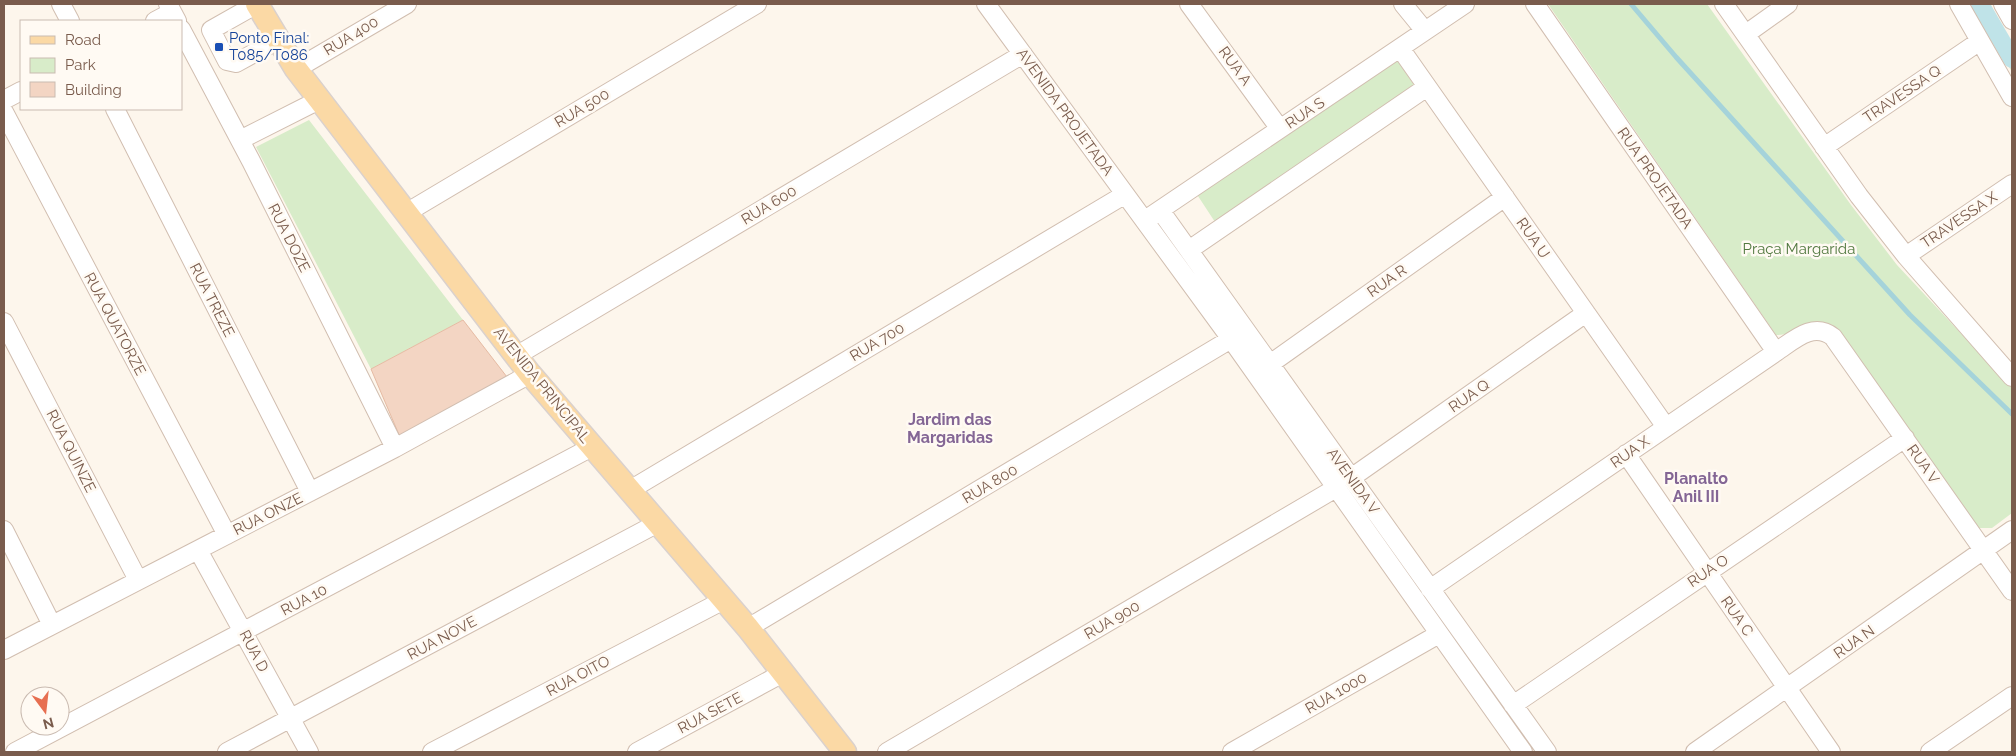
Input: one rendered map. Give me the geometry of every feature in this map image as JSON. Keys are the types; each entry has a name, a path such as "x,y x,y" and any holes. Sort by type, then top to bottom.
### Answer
{"main road":[{"name":"AVENIDA PRINCIPAL","path":"257,4 296,69 530,374 748,628 844,752"}],"street":[{"path":"61,4 69,20"},
{"path":"257,4 211,30 227,61 236,63 278,40"},
{"name":"RUA 400","path":"296,69 406,4"},
{"name":"RUA 500","path":"406,213 757,4"},
{"name":"AVENIDA PROJETADA","path":"986,4 1143,221"},
{"name":"RUA A","path":"1189,4 1280,129"},
{"path":"1403,4 1424,32"},
{"name":"RUA S","path":"1143,221 1465,4"},
{"name":"RUA PROJETADA","path":"1535,4 1776,352"},
{"path":"1724,4 1859,196 1906,256 2006,360 2012,377"},
{"path":"1746,34 1788,4"},
{"path":"1959,4 2012,97"},
{"path":"2003,4 2012,20"},
{"path":"157,20 172,12"},
{"name":"RUA DOZE","path":"182,31 240,140 395,448"},
{"name":"TRAVESSA Q","path":"1824,147 1980,41"},
{"name":"RUA U","path":"1400,48 1666,427"},
{"name":"RUA 600","path":"516,356 1023,54"},
{"path":"1189,250 1427,87"},
{"path":"4,100 20,92"},
{"path":"240,140 320,100"},
{"name":"RUA TREZE","path":"116,110 310,492"},
{"name":"RUA QUATORZE","path":"4,112 226,535"},
{"name":"TRAVESSA X","path":"1906,256 2012,184"},
{"name":"RUA 700","path":"630,490 1124,194"},
{"name":"RUA R","path":"1270,364 1505,197"},
{"name":"AVENIDA V","path":"1160,210 1547,752"},
{"name":"AVENIDA V","path":"1143,221 1231,339 1523,752"},
{"name":"RUA Q","path":"1351,478 1586,313"},
{"name":"RUA QUINZE","path":"4,322 138,580"},
{"name":"RUA X","path":"1430,589 1809,331 1820,330 1833,337"},
{"name":"RUA V","path":"1833,337 2012,591"},
{"name":"RUA 800","path":"748,628 1231,339"},
{"name":"RUA ONZE","path":"4,650 395,448 530,374"},
{"name":"RUA O","path":"1513,705 1904,438"},
{"name":"RUA 10","path":"15,752 592,447"},
{"name":"RUA C","path":"1626,454 1831,752"},
{"name":"RUA 900","path":"887,752 1336,488"},
{"name":"RUA NOVE","path":"227,752 658,523"},
{"path":"4,530 52,625"},
{"name":"RUA N","path":"1694,752 2012,530"},
{"name":"RUA D","path":"198,550 308,752"},
{"name":"RUA OITO","path":"432,752 724,600"},
{"name":"RUA 1000","path":"1232,752 1439,634"},
{"name":"RUA SETE","path":"637,752 783,673"},
{"path":"1930,752 2012,696"}],"green space":[{"name":"Praça Margarida","path":"1548,4 1707,4 1851,205 1897,265 2012,388 2012,513 1992,528 1979,528 1837,330 1825,325 1808,323 1792,332 1776,335"},
{"path":"1972,4 1987,4 2012,47 2012,72"},
{"path":"1396,58 1414,85 1215,222 1196,193"},
{"path":"309,120 463,320 371,369 256,147"}],"building":[{"path":"463,320 507,377 400,437 371,369"}],"waterway":[{"path":"1631,4 1676,57 1910,315 2012,414"},
{"path":"1980,4 2012,59"}],"place":[{"name":"Ponto Final: T085/T086","path":"219,47"}],"district":[{"name":"Jardim das Margaridas","path":"950,428"},
{"name":"Planalto Anil III","path":"1696,487"}]}
